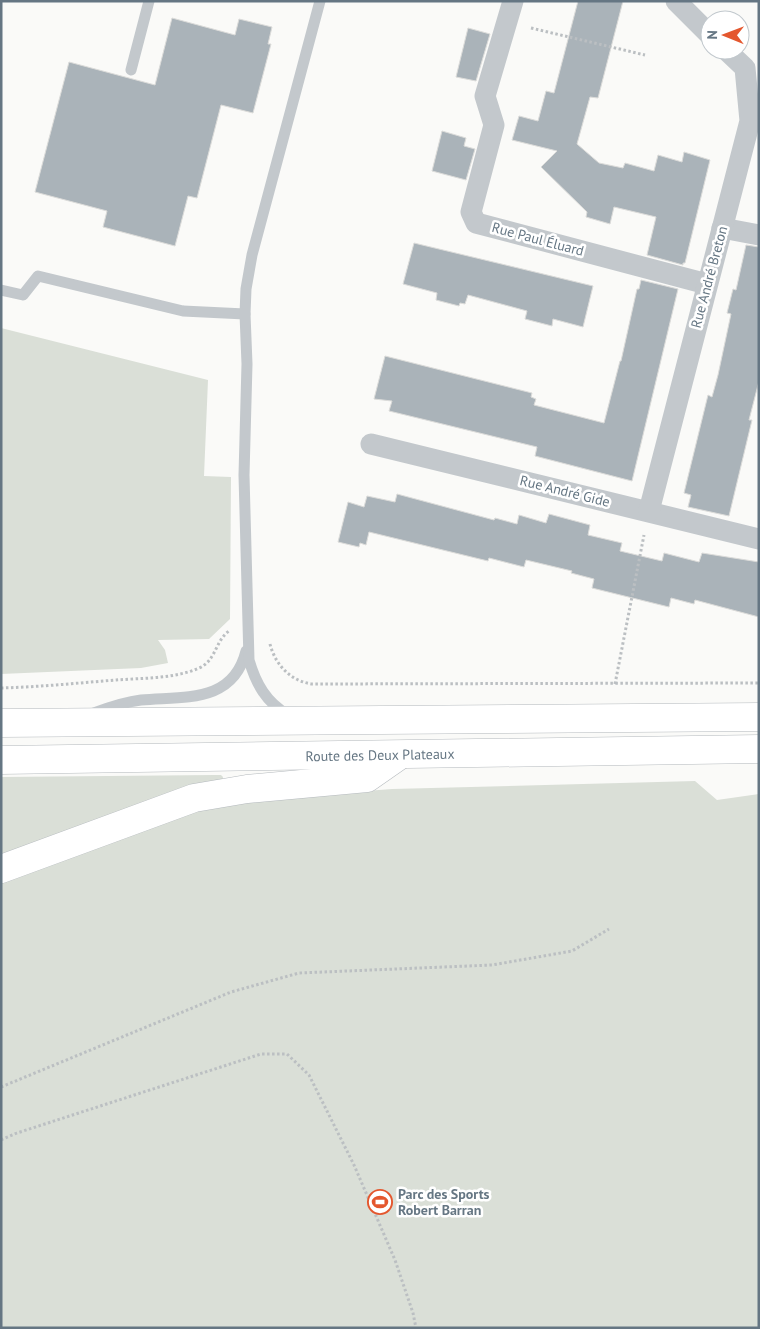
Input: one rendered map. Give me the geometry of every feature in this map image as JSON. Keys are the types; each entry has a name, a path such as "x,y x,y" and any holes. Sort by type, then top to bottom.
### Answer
{"main road":[{"path":"1,723 759,717"},
{"name":"Route des Deux Plateaux","path":"1,760 759,749"},
{"path":"1,869 194,798 247,789 367,778 400,755"}],"street":[{"name":"Rue Paul Éluard","path":"513,1 485,96 494,125 471,212 476,223 707,284"},
{"path":"676,1 700,25"},
{"name":"Rue André Breton","path":"649,511 722,228 754,121 744,68 736,60"},
{"path":"722,228 759,235"},
{"name":"Rue André Gide","path":"371,444 759,539"}],"lane":[{"path":"131,70 149,1"},
{"path":"302,720 278,709 265,696 256,683 249,660 244,475 247,364 245,314 246,289 252,255 320,1"},
{"path":"1,290 23,295 38,276 183,311 245,314"},
{"path":"69,722 119,703 195,697 212,691 227,682 238,669 243,660 248,642"}],"path":[{"path":"506,22 644,55"},
{"path":"615,684 649,511"},
{"path":"1,688 123,680 167,676 184,672 199,668 209,662 222,636 230,631"},
{"path":"268,638 272,653 279,664 290,675 303,683 759,683"},
{"path":"1,1087 231,992 299,973 492,965 572,951 609,929"},
{"path":"1,1140 26,1130 261,1054 287,1054 309,1075 354,1165 395,1260 414,1313 416,1328"}],"shaded area":[{"path":"1,328 208,380 204,476 231,477 230,619 209,639 158,640 165,650 168,663 141,668 1,674"},
{"path":"221,775 223,777 222,782 1,859 1,777"},
{"name":"Parc des Sports Robert Barran","path":"695,781 717,800 759,794 759,1328 1,1328 1,877 196,808 260,799 392,789"}],"building":[{"path":"578,1 623,1 598,98 590,97 577,144 599,163 623,168 625,163 654,171 658,155 682,162 684,152 710,160 683,265 647,255 656,217 614,207 610,224 586,217 587,212 541,167 557,151 512,140 519,116 538,121 546,91 554,93"},
{"path":"172,18 235,35 239,19 272,27 268,44 271,44 253,113 221,105 197,198 188,196 175,246 103,227 107,211 35,192 69,62 155,85"},
{"path":"468,28 490,34 476,81 456,77"},
{"path":"442,131 466,138 464,146 475,149 466,180 432,171"},
{"path":"414,243 593,286 583,327 553,319 552,326 525,319 527,311 468,295 465,304 460,303 459,306 436,300 437,293 403,284"},
{"path":"746,245 759,247 759,381 749,420 752,420 729,516 688,507 691,495 684,493 708,395 712,397 718,375 731,314 727,313 733,289 736,290"},
{"path":"641,280 678,289 632,481 535,456 537,447 389,411 392,401 374,399 385,356 532,393 531,397 536,399 534,405 604,423 621,361 637,289 639,289"},
{"path":"397,494 494,520 495,518 517,524 519,515 546,523 549,514 590,525 588,535 622,543 620,551 662,561 664,553 699,562 702,553 759,562 759,617 695,600 694,604 671,598 669,607 592,588 594,579 571,573 572,571 526,560 524,567 489,558 488,561 369,532 366,545 360,543 359,547 338,542 348,502 364,507 367,496 395,502"}],"place":[{"name":"Parc des Sports Robert Barran","path":"380,1202"}]}
